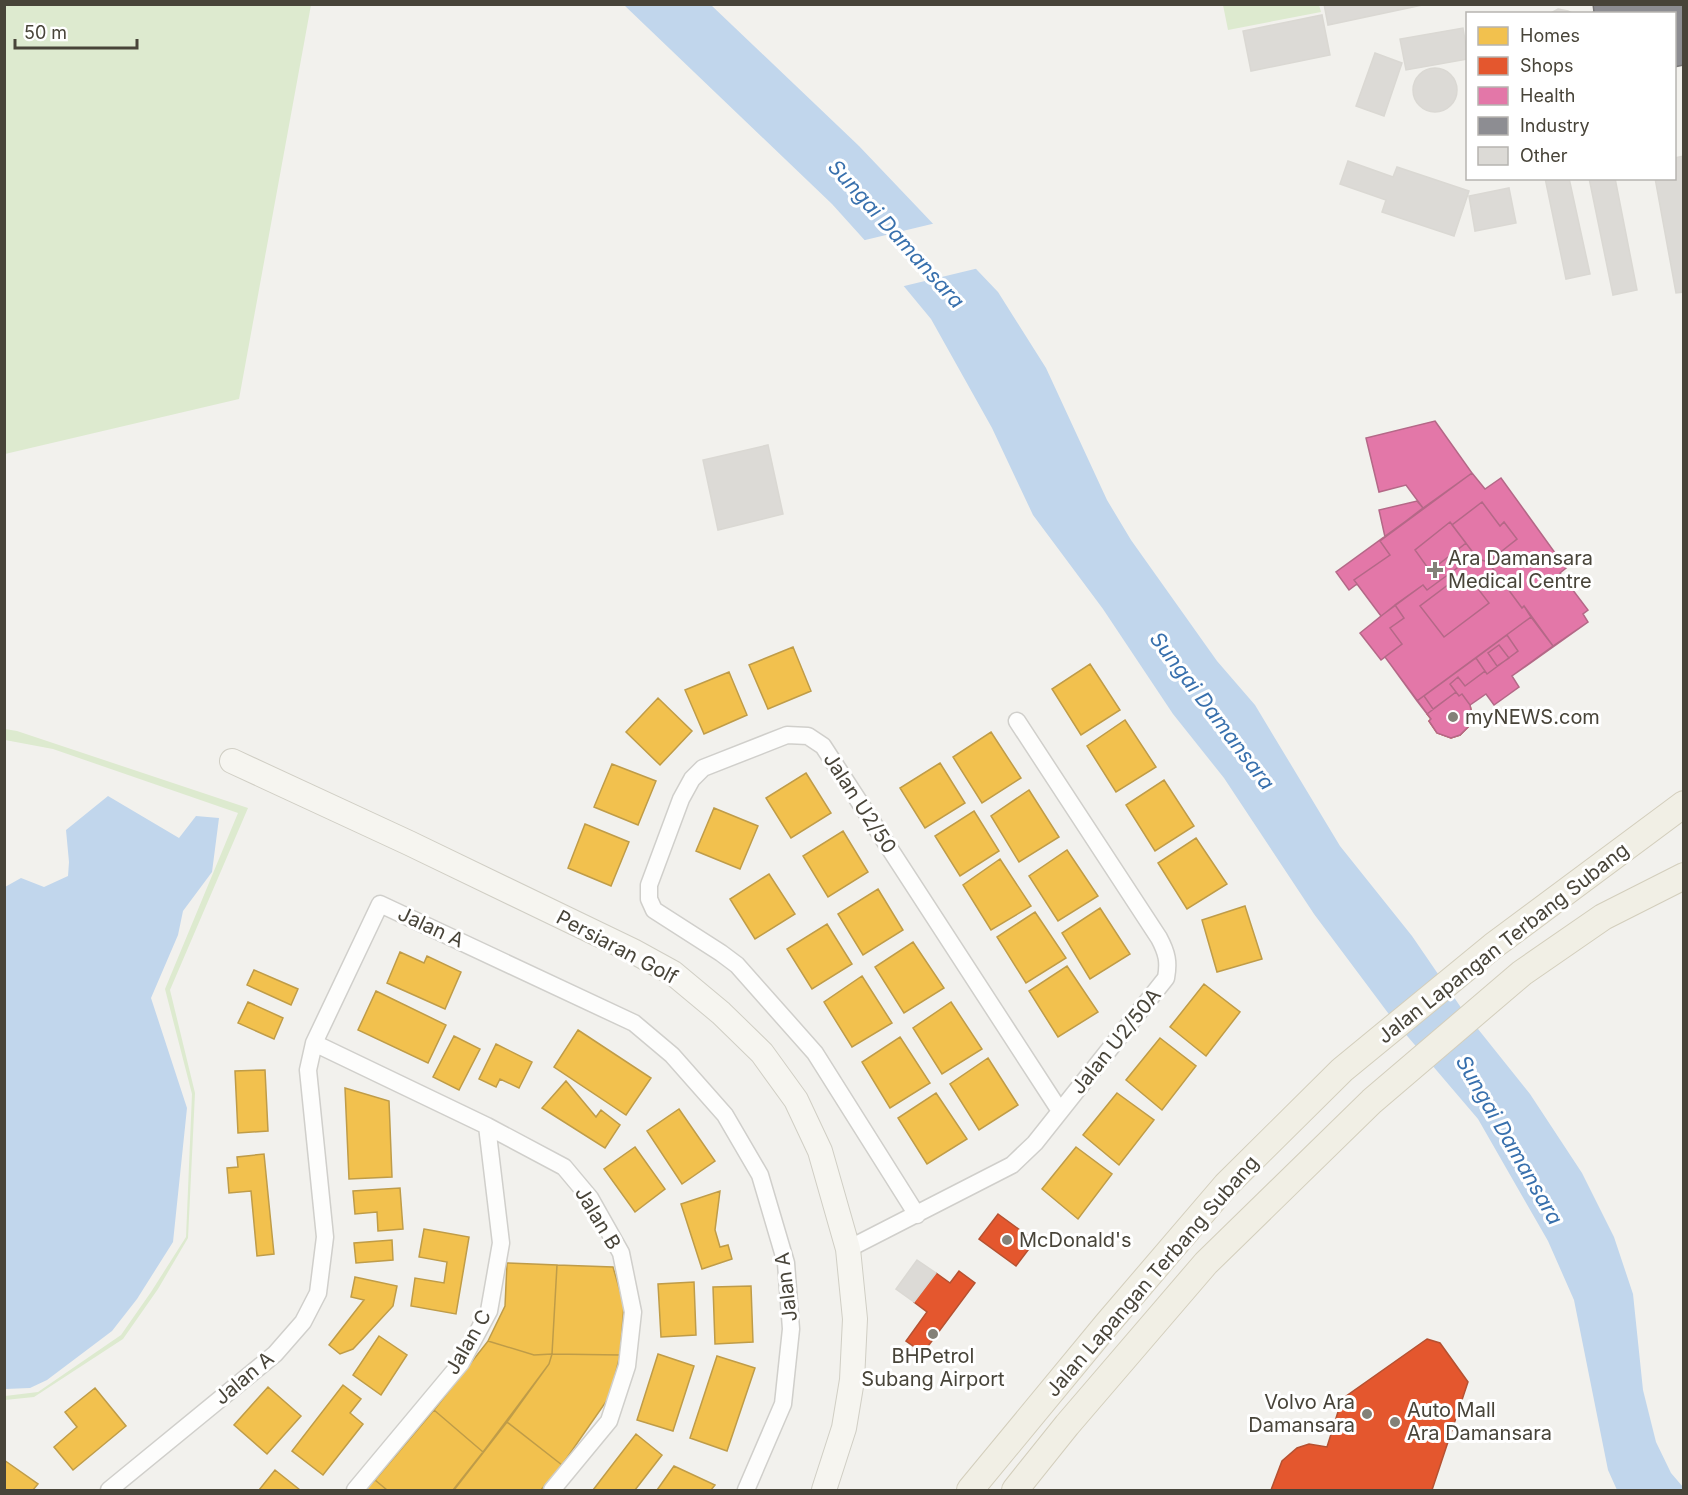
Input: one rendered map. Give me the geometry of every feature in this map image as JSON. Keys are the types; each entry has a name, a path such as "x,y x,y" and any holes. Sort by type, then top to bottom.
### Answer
{"main road":[{"name":"Jalan Lapangan Terbang Subang","path":"970,1491 1107,1324 1226,1185 1342,1070 1493,946 1683,804"},
{"name":"Jalan Lapangan Terbang Subang","path":"1015,1491 1067,1425 1206,1263 1371,1101 1522,973 1603,917 1683,876"}],"street":[{"name":"Jalan U2/50A","path":"848,1249 1012,1165 1035,1143 1166,978 1168,965 1166,951 1159,938 1017,721"},
{"name":"Jalan U2/50","path":"917,1215 815,1053 737,965 654,910 649,899 649,885 681,799 692,779 703,768 787,735 808,736 823,746 1060,1111"},
{"name":"Persiaran Golf","path":"232,761 633,951 673,974 722,1013 762,1053 796,1100 820,1151 848,1249 855,1319 852,1380 844,1428 824,1491"},
{"name":"Jalan A","path":"109,1491 275,1353 303,1322 318,1293 325,1236 308,1070 314,1043 380,904 634,1023 672,1055 725,1115 760,1175 786,1263 791,1329 783,1404 746,1491"},
{"name":"Jalan B","path":"314,1043 487,1126 564,1167 590,1198 621,1253 633,1312 627,1366 609,1421 552,1491"},
{"name":"Jalan C","path":"355,1491 460,1363 489,1311 501,1243 487,1126"}],"green space":[{"path":"4,5 311,5 239,399 5,454"},
{"path":"1223,5 1319,5 1321,12 1228,30"},
{"path":"5,729 17,731 248,808 170,990 195,1093 188,1238 158,1289 123,1339 34,1397 5,1400 5,1396 38,1392 121,1335 186,1237 192,1094 165,989 238,813 53,749 5,740"}],"water":[{"name":"Sungai Damansara","path":"624,5 711,5 859,146 998,292 1046,368 1107,500 1131,540 1217,661 1255,705 1340,846 1412,936 1462,1009 1530,1094 1582,1173 1614,1237 1633,1294 1643,1390 1656,1442 1671,1473 1683,1490 1617,1490 1608,1470 1574,1300 1548,1241 1478,1119 1391,1017 1314,914 1224,778 1173,714 1103,609 1033,515 992,428 931,319 832,204"},
{"path":"108,796 179,838 196,816 219,818 212,872 183,911 178,935 151,998 187,1108 173,1242 137,1299 112,1331 47,1380 30,1388 5,1389 5,887 21,878 44,887 68,876 66,830"}],"pier":[{"path":"936,223 979,268 900,287 861,241"}],"building: Homes":[{"path":"793,647 811,691 768,709 749,665"},
{"path":"1090,664 1120,710 1081,735 1052,689"},
{"path":"729,672 747,715 704,734 685,690"},
{"path":"658,698 692,731 660,765 626,732"},
{"path":"1125,720 1156,767 1116,792 1087,746"},
{"path":"991,732 1021,778 982,803 953,757"},
{"path":"940,763 965,803 925,828 900,788"},
{"path":"612,764 656,781 638,825 594,807"},
{"path":"806,773 831,813 791,838 766,798"},
{"path":"1164,780 1194,826 1155,851 1126,805"},
{"path":"1029,790 1059,837 1019,862 991,816"},
{"path":"714,808 758,826 740,869 696,851"},
{"path":"974,811 999,851 960,876 935,836"},
{"path":"585,824 629,842 611,886 568,868"},
{"path":"843,831 868,872 828,897 803,856"},
{"path":"1196,838 1227,884 1187,909 1158,863"},
{"path":"1067,850 1098,896 1058,921 1029,876"},
{"path":"1000,859 1031,906 991,930 963,885"},
{"path":"769,874 795,914 755,939 730,899"},
{"path":"878,889 903,930 863,955 838,914"},
{"path":"1245,906 1262,959 1217,972 1202,920"},
{"path":"1100,908 1130,954 1090,979 1062,933"},
{"path":"1035,912 1066,958 1026,983 997,937"},
{"path":"827,924 852,964 812,989 787,949"},
{"path":"913,942 944,988 904,1013 875,967"},
{"path":"400,952 424,963 427,956 461,972 445,1009 387,983"},
{"path":"1067,966 1098,1012 1058,1037 1029,991"},
{"path":"254,970 298,989 291,1005 247,985"},
{"path":"862,976 892,1023 852,1047 824,1002"},
{"path":"1204,984 1240,1012 1206,1056 1170,1027"},
{"path":"376,991 446,1025 428,1063 358,1030"},
{"path":"248,1002 283,1018 274,1039 238,1023"},
{"path":"951,1002 982,1049 942,1074 913,1028"},
{"path":"578,1030 651,1078 626,1115 554,1067"},
{"path":"454,1036 480,1049 459,1090 433,1077"},
{"path":"900,1037 930,1083 890,1108 862,1062"},
{"path":"1160,1038 1196,1066 1162,1110 1126,1080"},
{"path":"496,1044 532,1062 519,1088 500,1079 496,1087 479,1079"},
{"path":"988,1058 1018,1105 979,1130 950,1084"},
{"path":"265,1070 268,1131 238,1133 235,1071"},
{"path":"566,1081 596,1117 601,1110 620,1125 605,1148 542,1108"},
{"path":"345,1088 389,1101 392,1177 349,1179"},
{"path":"936,1093 967,1139 927,1164 898,1118"},
{"path":"1117,1093 1154,1120 1119,1165 1083,1135"},
{"path":"679,1109 715,1161 682,1184 647,1131"},
{"path":"635,1147 665,1189 635,1212 604,1169"},
{"path":"1076,1147 1112,1174 1078,1219 1042,1189"},
{"path":"264,1154 274,1254 257,1256 251,1191 229,1193 227,1168 238,1167 237,1157"},
{"path":"400,1188 403,1229 378,1231 377,1212 355,1214 353,1191"},
{"path":"720,1191 715,1230 720,1247 728,1245 732,1259 702,1269 681,1204"},
{"path":"424,1229 469,1237 456,1314 411,1306 415,1278 444,1283 447,1262 419,1257"},
{"path":"392,1240 393,1260 356,1263 354,1243"},
{"path":"507,1263 557,1265 552,1354 534,1355 488,1341 505,1306"},
{"path":"557,1265 613,1267 624,1305 620,1355 552,1354"},
{"path":"355,1277 397,1286 393,1306 353,1349 340,1354 329,1345 364,1300 351,1297"},
{"path":"694,1282 696,1335 661,1337 658,1284"},
{"path":"751,1286 753,1342 715,1344 713,1287"},
{"path":"379,1336 407,1355 381,1395 353,1375"},
{"path":"488,1341 534,1355 552,1354 549,1364 483,1452 434,1410"},
{"path":"552,1354 620,1355 610,1396 562,1465 507,1422 549,1364"},
{"path":"658,1354 694,1366 673,1431 637,1420"},
{"path":"717,1356 755,1368 727,1451 690,1438"},
{"path":"343,1385 361,1399 350,1413 363,1424 323,1475 292,1451"},
{"path":"268,1387 301,1416 267,1454 234,1425"},
{"path":"95,1388 126,1426 73,1470 54,1447 77,1427 65,1412"},
{"path":"434,1410 483,1452 453,1490 387,1490 375,1480"},
{"path":"507,1422 562,1465 541,1490 454,1490"},
{"path":"636,1434 662,1455 635,1490 593,1490"},
{"path":"4,1460 38,1484 33,1490 4,1490"},
{"path":"674,1466 715,1485 711,1490 657,1490"},
{"path":"275,1470 300,1490 259,1490"},
{"path":"375,1480 387,1490 365,1490"}],"building: Shops":[{"path":"1456,692 1459,696 1462,694 1470,705 1472,715 1468,727 1460,735 1451,738 1437,733 1427,714"},
{"name":"McDonald's","path":"998,1214 1035,1241 1016,1266 979,1239"},
{"path":"959,1271 975,1283 923,1353 906,1341 927,1312 914,1302 936,1273 950,1283"},
{"name":"Auto Mall Ara Damansara","path":"1427,1339 1440,1343 1468,1382 1432,1490 1271,1490 1282,1461 1297,1448 1309,1444 1327,1447 1342,1399"}],"building: Health":[{"path":"1435,421 1472,473 1423,508 1406,485 1379,492 1366,438"},
{"path":"1472,473 1485,489 1501,478 1566,568 1560,573 1588,610 1583,614 1588,622 1512,676 1519,687 1494,705 1486,694 1470,705 1472,715 1468,727 1460,735 1451,738 1437,733 1429,721 1431,719 1385,657 1381,660 1360,633 1381,616 1357,584 1349,590 1336,572"},
{"path":"1472,473 1485,489 1501,478 1566,568 1560,573 1588,610 1583,614 1588,622 1553,646 1488,562 1478,559 1475,555 1427,590 1423,585 1381,616 1354,580 1390,555 1380,541"},
{"path":"1417,501 1423,508 1385,537 1379,510"},
{"path":"1482,502 1500,526 1504,522 1517,539 1488,562 1478,559 1452,525"},
{"path":"1450,522 1466,543 1430,571 1415,550"},
{"path":"1475,555 1478,559 1488,562 1531,617 1417,701 1385,657 1402,644 1390,628 1404,618 1395,605 1423,585 1427,590"},
{"path":"1465,572 1489,603 1444,637 1420,606"},
{"path":"1395,605 1404,618 1390,628 1402,644 1381,660 1360,633"},
{"path":"1531,617 1553,646 1512,676 1519,687 1494,705 1486,694 1470,705 1462,694 1459,696 1456,692 1427,714 1417,701"},
{"path":"1507,635 1518,651 1487,674 1476,658"},
{"path":"1499,645 1509,658 1497,666 1488,653"},
{"path":"1476,658 1485,671 1465,686 1458,677 1450,684 1456,692 1433,709 1424,696"}],"building: Industry":[{"path":"1593,4 1684,4 1684,65 1676,67 1676,12 1594,12"}],"building: Other":[{"path":"1324,4 1427,4 1328,25"},
{"path":"1558,9 1570,12 1553,12"},
{"path":"1322,15 1330,55 1251,71 1243,31"},
{"path":"1463,28 1466,59 1406,70 1400,39"},
{"path":"1375,53 1402,63 1384,116 1356,106"},
{"path":"1435,68 1450,75 1457,90 1450,105 1435,112 1420,105 1413,90 1420,75"},
{"path":"1684,156 1684,292 1676,293 1655,180 1676,180 1676,158"},
{"path":"1348,161 1393,177 1397,167 1469,191 1454,236 1382,212 1386,200 1340,184"},
{"path":"1545,180 1569,180 1590,274 1566,279"},
{"path":"1589,180 1615,180 1637,290 1613,295"},
{"path":"1509,188 1516,223 1475,231 1469,196"},
{"path":"768,445 783,514 718,530 703,460"},
{"path":"917,1260 936,1273 914,1302 896,1289"}],"place":[{"name":"Ara Damansara Medical Centre","path":"1435,570"},
{"name":"myNEWS.com","path":"1453,717"},
{"name":"McDonald's","path":"1007,1240"},
{"name":"BHPetrol Subang Airport","path":"933,1334"},
{"name":"Volvo Ara Damansara","path":"1367,1414"},
{"name":"Auto Mall Ara Damansara","path":"1395,1422"}]}
